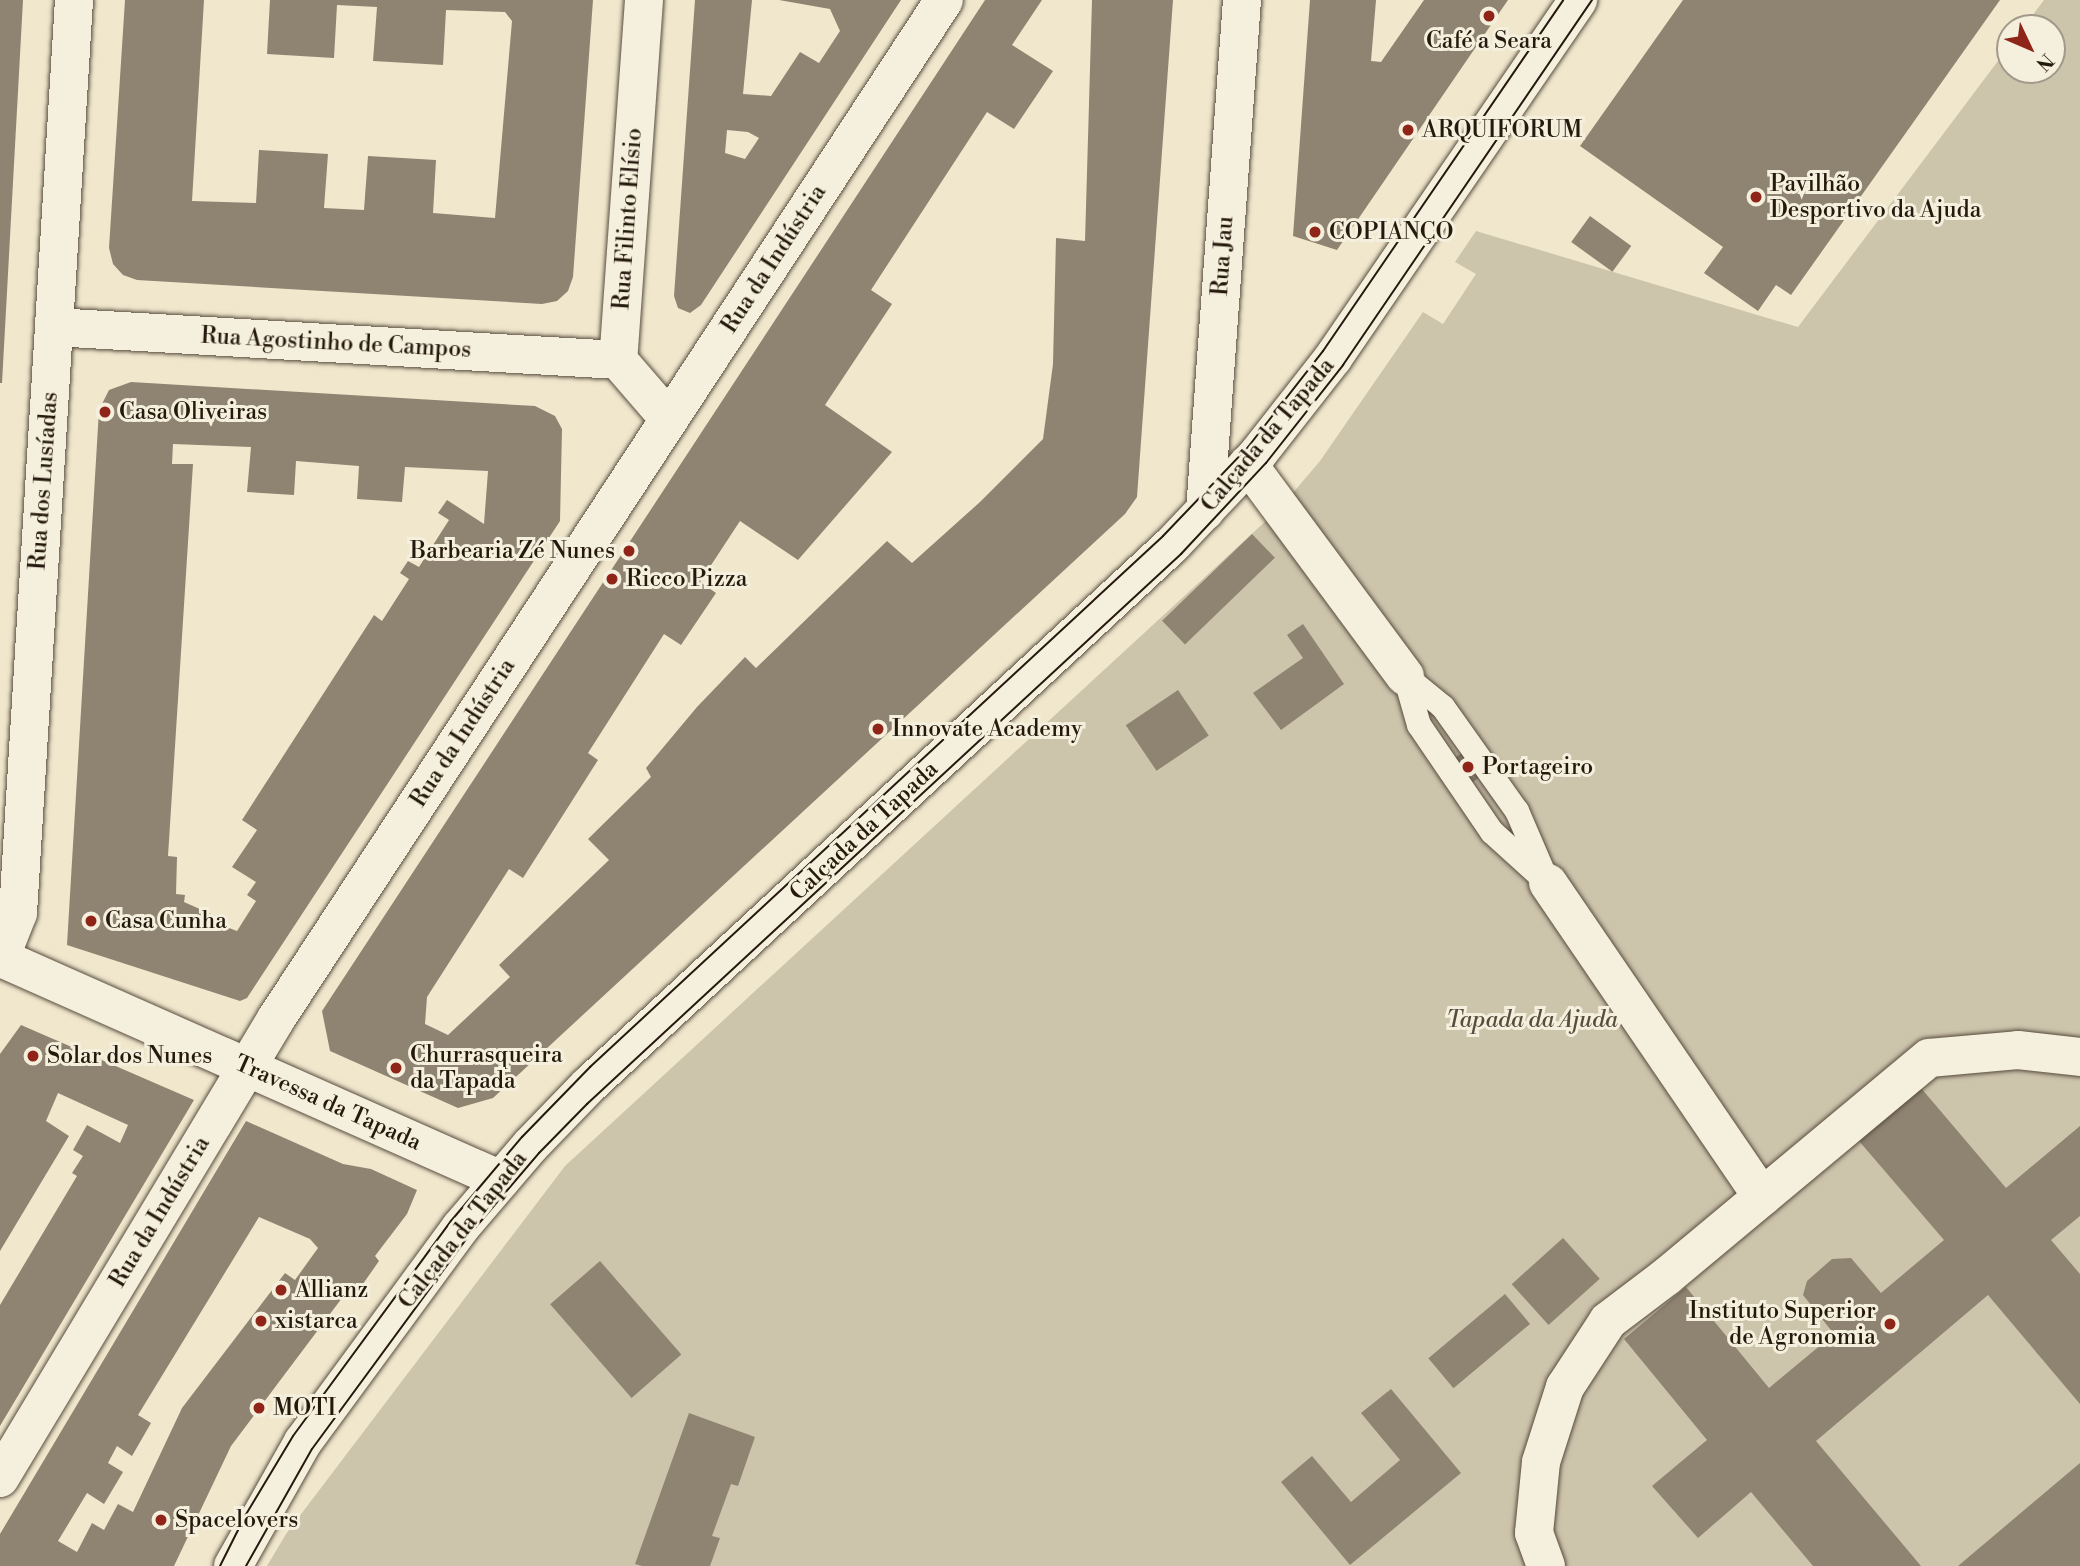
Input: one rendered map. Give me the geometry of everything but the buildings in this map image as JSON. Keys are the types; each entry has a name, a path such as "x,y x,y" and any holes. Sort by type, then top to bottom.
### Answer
{"street":[{"name":"Rua dos Lusíadas","path":"0,958 18,913 74,0"},
{"name":"Rua Filinto Elísio","path":"618,360 645,0"},
{"name":"Rua da Indústria","path":"0,1478 247,1067 944,0"},
{"name":"Rua Jau","path":"1205,512 1242,0"},
{"name":"Calçada da Tapada","path":"233,1566 303,1442 460,1228 500,1180 589,1085 1205,512 1248,464 1333,358 1578,0"},
{"name":"Rua Agostinho de Campos","path":"54,327 618,360"},
{"path":"618,360 669,419"},
{"path":"1248,464 1405,676"},
{"path":"1548,883 1762,1196"},
{"name":"Travessa da Tapada","path":"0,958 500,1180"},
{"path":"1546,1566 1534,1533 1541,1462 1565,1387 1608,1321 1929,1058 2018,1050 2080,1057"}],"lane":[{"path":"1405,676 1443,706 1517,811 1548,883"},
{"path":"1405,676 1419,725 1492,832 1548,883"}],"green space":[{"name":"Tapada da Ajuda","path":"2044,0 2080,0 2080,1566 267,1566 286,1534 565,1166 1280,508 1320,461 1423,312 1443,324 1476,274 1455,262 1476,231 1798,327 1996,64 1996,84 2066,84 2066,14 2034,14"}],"tram line":[{"path":"220,1566 245,1516 293,1436 451,1221 522,1137 590,1067 1163,536 1248,447 1323,351 1563,0"},
{"path":"246,1566 312,1449 469,1235 539,1153 587,1104 1181,554 1266,463 1343,365 1592,0"}],"place":[{"name":"Café a Seara","path":"1489,16"},
{"name":"ARQUIFORUM","path":"1408,130"},
{"name":"Pavilhão Desportivo da Ajuda","path":"1756,197"},
{"name":"COPIANÇO","path":"1315,232"},
{"name":"Casa Oliveiras","path":"105,412"},
{"name":"Barbearia Zé Nunes","path":"629,551"},
{"name":"Ricco Pizza","path":"612,579"},
{"name":"Innovate Academy","path":"878,729"},
{"name":"Portageiro","path":"1468,767"},
{"name":"Casa Cunha","path":"91,921"},
{"name":"Solar dos Nunes","path":"33,1056"},
{"name":"Churrasqueira da Tapada","path":"396,1068"},
{"name":"Allianz","path":"281,1290"},
{"name":"xistarca","path":"261,1321"},
{"name":"Instituto Superior de Agronomia","path":"1890,1324"},
{"name":"MOTI","path":"259,1408"},
{"name":"Spacelovers","path":"161,1520"}]}
